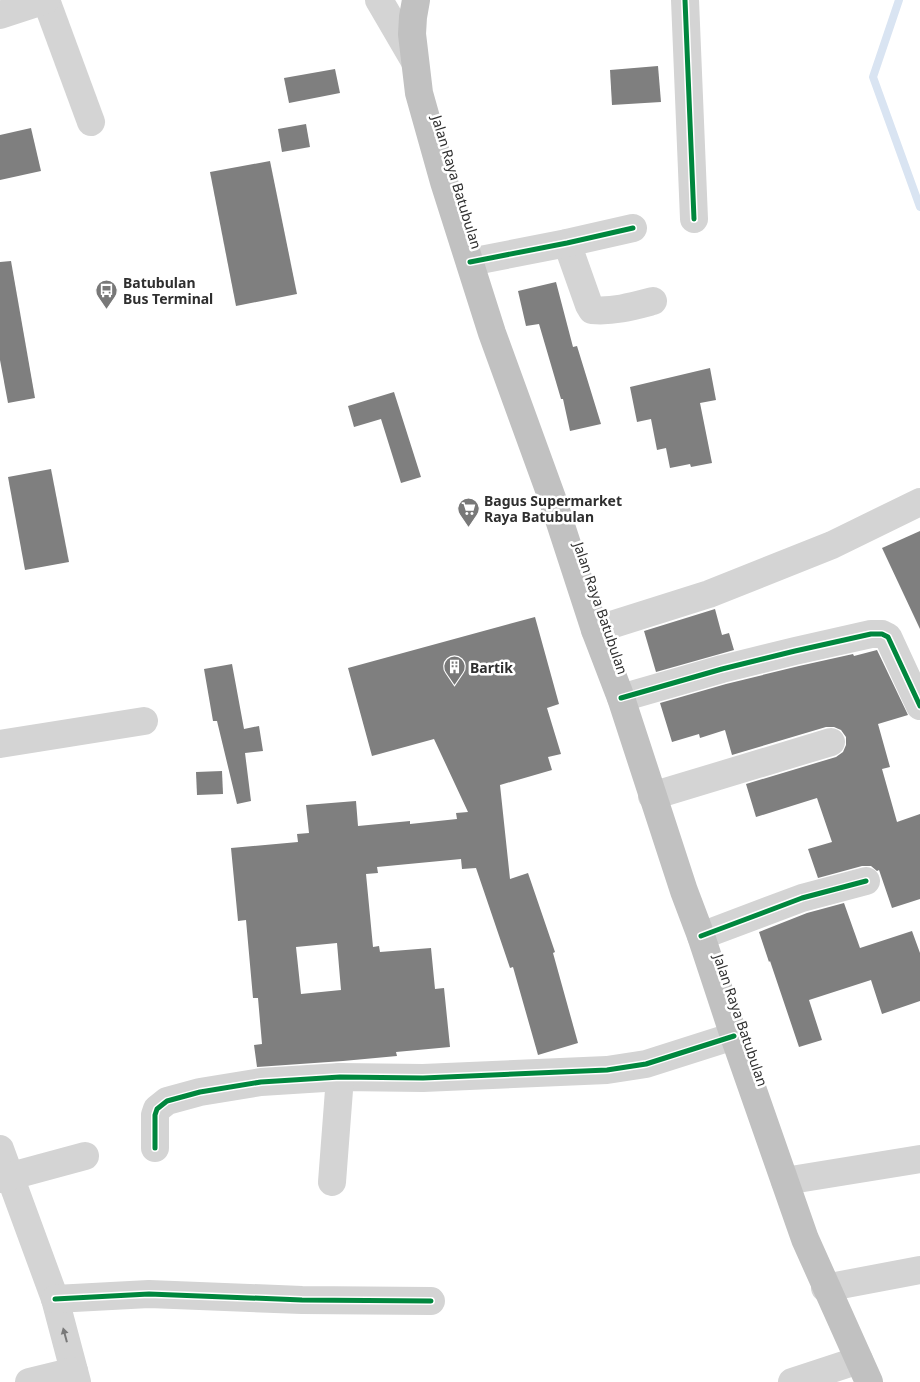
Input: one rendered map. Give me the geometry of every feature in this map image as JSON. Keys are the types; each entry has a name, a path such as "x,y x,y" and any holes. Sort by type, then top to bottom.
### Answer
{"highway":[{"name":"Jalan Raya Batubulan","path":"416,0 412,17 412,34 419,93 444,182 492,333 552,498 595,630 621,698 684,891 805,1239 864,1371"}],"street":[{"path":"1,10 46,0 91,122"},
{"path":"379,0 414,60"},
{"path":"685,0 694,219"},
{"path":"470,262 633,228"},
{"path":"567,243 588,305 592,310 602,311 653,301"},
{"path":"595,630 718,591 832,544 920,502"},
{"path":"621,698 722,669 795,651 871,634 882,634 888,637 920,706"},
{"path":"0,744 144,721"},
{"path":"652,796 831,742"},
{"path":"701,936 802,898 866,881"},
{"path":"155,1148 155,1116 157,1109 166,1101 200,1092 261,1082 340,1077 423,1078 607,1070 646,1064 734,1036"},
{"path":"332,1182 340,1077"},
{"path":"0,1149 6,1178 55,1299 75,1376 29,1382"},
{"path":"6,1178 85,1156"},
{"path":"785,1181 920,1159"},
{"path":"826,1288 920,1270"},
{"path":"55,1299 149,1294 302,1300 431,1300"},
{"path":"792,1382 864,1371"}],"building":[{"path":"658,66 661,102 612,105 610,70"},
{"path":"335,69 340,93 289,103 284,78"},
{"path":"306,124 310,147 282,152 278,129"},
{"path":"31,128 41,171 0,180 0,135"},
{"path":"270,161 297,294 236,306 210,172"},
{"path":"11,261 35,398 8,403 0,360 0,262"},
{"path":"556,282 573,347 577,346 601,424 570,431 563,399 561,399 539,324 526,326 518,291"},
{"path":"710,368 716,400 700,403 712,463 691,467 690,464 670,468 666,448 657,450 651,419 637,422 630,387"},
{"path":"394,392 421,477 401,483 381,419 354,427 348,406"},
{"path":"51,469 69,562 25,570 8,477"},
{"path":"920,531 920,629 882,548"},
{"path":"715,609 722,635 729,633 734,650 656,672 644,631"},
{"path":"535,617 559,704 547,708 561,754 548,757 552,770 500,785 510,879 528,873 555,952 553,953 578,1043 538,1055 513,967 510,968 476,868 462,869 461,859 377,867 378,873 366,874 373,947 379,946 380,952 431,948 435,989 444,988 450,1047 396,1052 397,1056 257,1067 254,1045 262,1044 258,998 253,998 246,920 238,921 231,848 298,842 297,834 309,833 306,805 356,801 358,826 410,821 410,824 457,819 456,813 468,812 434,739 372,756 348,668","holes":["337,943 341,990 301,994 296,947"]},
{"path":"877,650 908,715 878,724 890,767 882,769 897,822 920,814 920,899 892,908 879,870 877,871 871,866 862,866 818,878 808,849 832,842 817,798 756,817 746,784 836,757 843,752 846,745 846,737 841,730 834,727 826,727 732,755 725,730 700,738 699,734 672,742 660,703 799,666"},
{"path":"232,664 244,729 259,726 263,751 245,753 251,801 237,804 217,721 213,721 204,669"},
{"path":"222,771 223,794 197,795 196,772"},
{"path":"844,903 860,948 912,931 920,953 920,1001 882,1014 871,980 809,1000 822,1040 799,1047 759,932 807,913"}],"waterway":[{"path":"899,0 873,77 920,207"}],"cycle path":[{"path":"685,0 694,219"},
{"path":"470,262 633,228"},
{"path":"621,698 722,669 795,651 871,634 882,634 888,637 920,706"},
{"path":"701,936 802,898 866,881"},
{"path":"155,1148 155,1115 157,1109 167,1101 200,1092 261,1082 340,1077 423,1078 607,1070 646,1064 734,1036"},
{"path":"55,1299 149,1294 302,1300 431,1301"}],"place":[{"name":"Batubulan Bus Terminal","path":"107,309"},
{"name":"Bagus Supermarket Raya Batubulan","path":"468,527"},
{"name":"Bartik","path":"454,686"}]}
